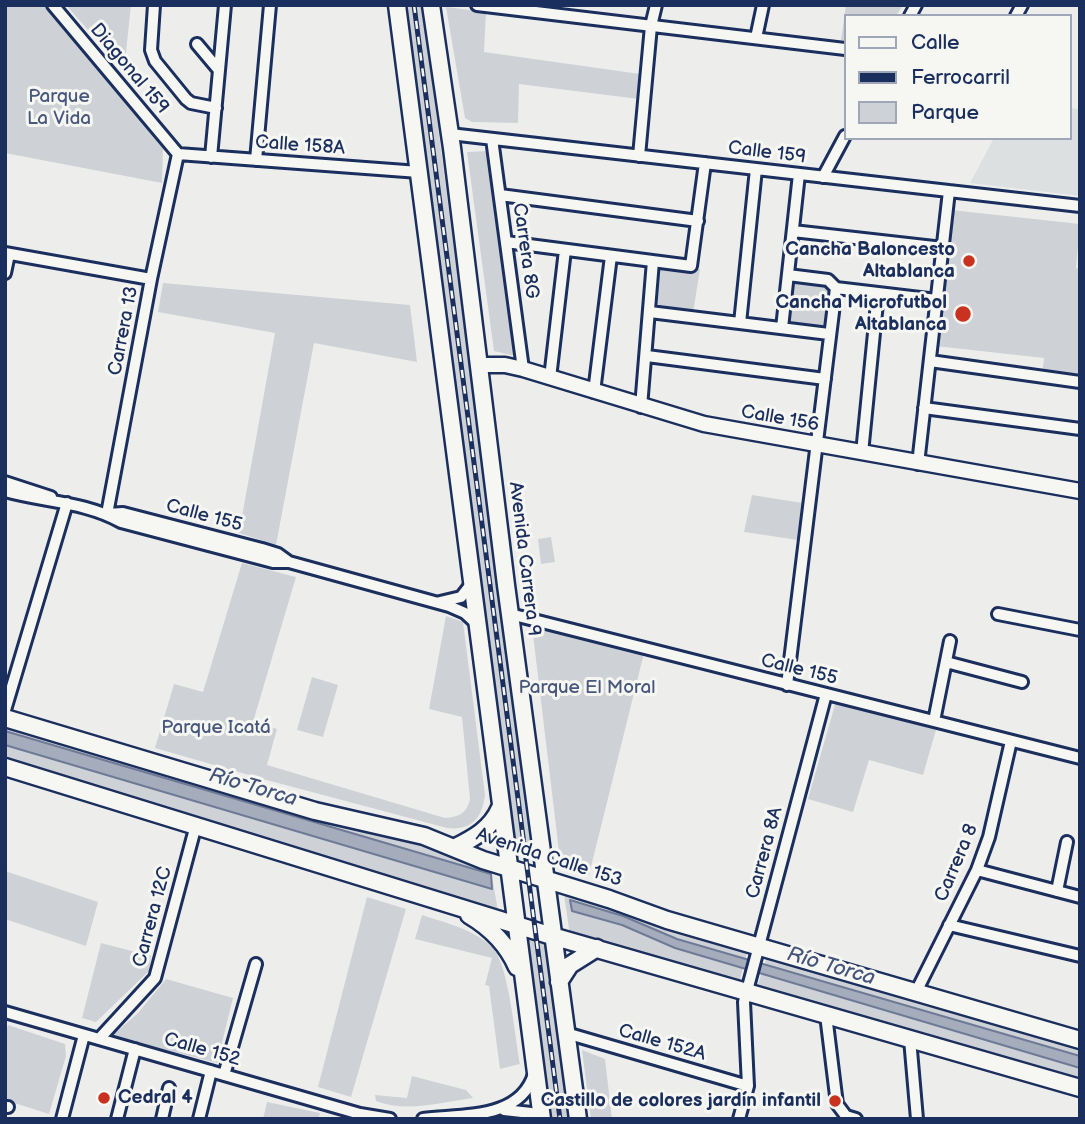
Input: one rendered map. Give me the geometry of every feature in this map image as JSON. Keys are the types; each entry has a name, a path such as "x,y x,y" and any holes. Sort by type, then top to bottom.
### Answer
{"main road":[{"path":"397,5 541,1119"},
{"name":"Avenida Carrera 9","path":"431,5 578,1119"},
{"name":"Avenida Calle 153","path":"5,718 315,811 424,836 509,872 617,901 757,952 916,992 1080,1040"},
{"path":"5,767 552,936 748,985 763,997 1080,1088"},
{"path":"454,848 484,831 495,819 500,808"},
{"path":"439,900 482,923 496,935 511,953 524,980"},
{"path":"559,982 570,965 597,948"}],"street":[{"name":"Diagonal 159","path":"53,5 178,154"},
{"path":"154,5 151,50 155,61 191,103 215,108"},
{"path":"211,157 225,5"},
{"path":"256,160 270,5"},
{"path":"479,5 526,8 844,49"},
{"path":"639,156 651,26 656,5"},
{"path":"755,38 763,5"},
{"path":"197,44 218,69"},
{"name":"Calle 159","path":"450,134 1080,206"},
{"path":"823,177 844,138"},
{"name":"Carrera 8G","path":"492,139 523,369"},
{"name":"Calle 158A","path":"178,154 419,172"},
{"name":"Carrera 13","path":"107,514 151,279 178,154"},
{"path":"506,242 691,266 705,163"},
{"path":"740,323 755,169"},
{"path":"782,328 799,174"},
{"path":"918,464 949,191"},
{"path":"500,195 698,221"},
{"path":"168,198 181,200"},
{"path":"793,231 943,248"},
{"path":"550,378 565,250"},
{"path":"5,274 7,253 151,279"},
{"path":"594,392 611,256"},
{"path":"641,407 653,261"},
{"path":"788,275 828,280 836,288 937,300"},
{"path":"788,685 836,288"},
{"path":"862,453 878,293"},
{"path":"650,312 829,334"},
{"path":"647,356 825,379"},
{"path":"930,361 1080,382"},
{"name":"Calle 156","path":"479,365 505,365 523,369 704,424 1080,491"},
{"path":"924,408 1080,429"},
{"name":"Calle 155","path":"5,482 107,514 121,522 266,560 289,562 437,603 463,611 477,624"},
{"name":"Calle 155","path":"5,491 32,499 67,503"},
{"path":"5,710 67,503"},
{"path":"437,603 461,597 472,583"},
{"name":"Calle 155","path":"510,614 1080,758"},
{"path":"998,614 1080,630"},
{"path":"934,722 950,641"},
{"path":"946,662 1023,682"},
{"name":"Carrera 8A","path":"739,1119 748,1086 743,1022 748,985 826,694"},
{"name":"Carrera 8","path":"916,992 977,870 989,837 1011,741"},
{"name":"Carrera 12C","path":"99,1039 155,978 195,825"},
{"path":"1057,891 1067,842"},
{"path":"977,870 1080,897"},
{"path":"950,925 1080,956"},
{"path":"224,1075 256,964"},
{"path":"743,1022 750,1007 763,997"},
{"name":"Calle 152","path":"5,1012 360,1114 390,1119"},
{"path":"826,1015 836,1104 846,1116 856,1119"},
{"name":"Calle 152A","path":"566,1033 748,1086"},
{"path":"62,1119 84,1035"},
{"path":"910,1039 917,1119"},
{"path":"117,1119 135,1049"},
{"path":"423,1119 494,1110 511,1105 525,1094 530,1085 534,1065"},
{"path":"199,1119 211,1071"},
{"path":"162,1119 169,1088"},
{"path":"494,1110 528,1112 541,1119"}],"shaded area":[{"path":"1071,108 1080,109 1080,196 970,183 993,140 1071,140"}],"green space":[{"name":"Parque La Vida","path":"5,5 44,5 163,149 162,183 5,153"},
{"path":"66,5 131,5 124,71"},
{"path":"405,5 422,5 533,852 514,846"},
{"path":"846,5 903,5 897,14 845,14"},
{"path":"446,7 486,12 484,52 640,74 639,99 519,84 518,123 472,122 465,118"},
{"path":"844,19 844,41 841,40"},
{"path":"488,151 515,356 494,351 467,152"},
{"path":"951,210 1080,224 1076,268 1080,269 1080,379 1042,375 1044,358 935,346"},
{"path":"656,265 700,269 693,313 654,307"},
{"path":"788,275 828,280 836,288 829,334 782,328"},
{"path":"163,283 410,305 417,362 314,343 276,545 239,533 275,333 158,312"},
{"path":"752,495 809,504 805,541 744,532"},
{"path":"551,537 555,562 541,564 538,539"},
{"name":"Parque Icatá","path":"242,563 296,577 253,722 277,729 267,765 445,818 462,813 470,799 462,717 429,709 446,616 463,622 485,795 481,810 474,821 463,827 447,828 155,748 174,684 203,692"},
{"name":"Parque El Moral","path":"532,626 644,653 589,875 561,868"},
{"path":"312,677 338,685 323,737 297,730"},
{"path":"836,701 936,730 923,775 869,760 853,812 808,799"},
{"path":"5,724 422,842 491,870 498,911 5,762"},
{"path":"5,871 98,902 86,946 5,919"},
{"path":"564,894 601,902 682,933 747,953 739,983 570,936"},
{"path":"367,897 406,909 351,1097 318,1087"},
{"path":"422,915 459,927 476,936 492,947 498,956 507,985 520,1064 500,1069 489,986 485,985 492,958 415,939"},
{"path":"536,937 545,941 568,1119 548,1119 526,950 528,938"},
{"path":"101,943 151,956 149,971 96,1022 82,1018"},
{"path":"768,954 1080,1045 1080,1083 757,987"},
{"path":"166,979 233,998 217,1063 112,1036 138,1013"},
{"path":"8,1025 65,1044 66,1056 49,1114 5,1100 5,1036"},
{"path":"582,1050 605,1059 612,1119 591,1119"},
{"path":"412,1076 466,1090 473,1098 412,1106 376,1101 375,1095 407,1098"},
{"path":"267,1102 320,1113 318,1119 263,1119"}],"water":[{"path":"5,731 491,874 492,889 5,745"},
{"path":"570,900 623,916 677,939 1080,1056 1080,1068 675,948 622,925 572,911"}],"railway":[{"path":"414,5 560,1119"}],"place":[{"name":"Cancha Baloncesto Altablanca","path":"969,261"},
{"name":"Cancha Microfutbol Altablanca","path":"963,314"},
{"name":"Cedral 4","path":"104,1098"},
{"name":"Castillo de colores jardín infantil","path":"835,1101"}],"water label":[{"name":"Río Torca","path":"253,788"},
{"name":"Río Torca","path":"831,967"}]}
